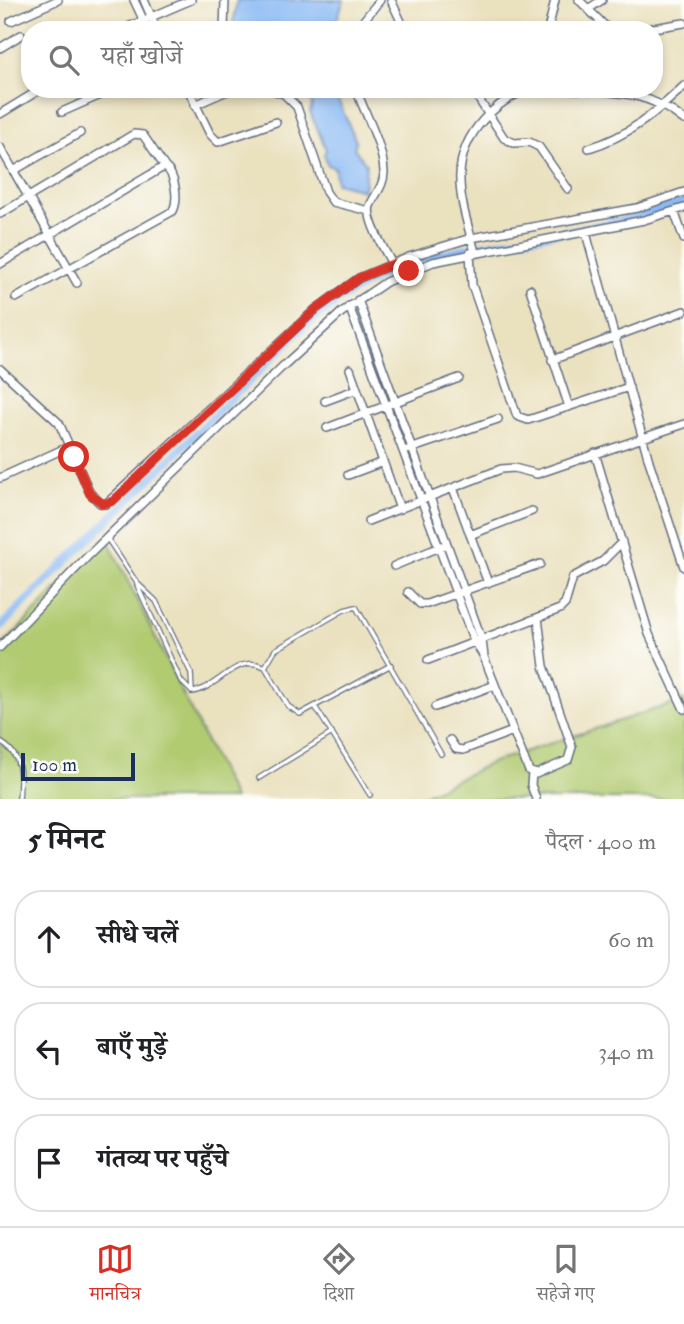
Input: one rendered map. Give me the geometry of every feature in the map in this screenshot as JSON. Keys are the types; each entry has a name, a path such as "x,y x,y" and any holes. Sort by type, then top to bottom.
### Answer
{"street":[{"path":"11,21 58,0"},
{"path":"134,0 150,21"},
{"path":"144,0 147,21"},
{"path":"140,21 191,0"},
{"path":"224,21 225,0"},
{"path":"363,21 380,0"},
{"path":"391,0 401,21"},
{"path":"550,21 555,0"},
{"path":"579,0 600,21"},
{"path":"588,9 602,0"},
{"path":"663,26 684,23"},
{"path":"0,48 21,35"},
{"path":"589,148 634,130 661,103 684,86"},
{"path":"0,114 26,98"},
{"path":"62,112 94,98"},
{"path":"192,98 210,134 218,142 276,122"},
{"path":"195,105 211,98"},
{"path":"288,98 298,107 326,192 333,202 369,211"},
{"path":"359,98 383,161 382,187 369,211 369,218 396,270"},
{"path":"478,98 509,141 530,142 539,148 568,189"},
{"path":"509,98 489,113 468,139 458,172 472,247 472,285 517,416 528,420 629,387"},
{"path":"643,98 661,103"},
{"path":"658,98 684,120"},
{"path":"13,171 80,132"},
{"path":"0,214 134,134 143,135 170,172 177,200 173,211 16,298"},
{"path":"0,148 4,163 13,171 78,283"},
{"path":"0,264 164,167"},
{"path":"0,647 283,366 349,306 396,270 472,247 637,208 684,192"},
{"path":"0,369 59,423 90,494 100,503 113,501 316,309 359,278 433,262 472,247 586,233 684,208"},
{"path":"674,211 684,239"},
{"path":"586,233 642,436 684,567"},
{"path":"530,289 569,407"},
{"path":"358,300 421,501 443,546"},
{"path":"349,306 390,403"},
{"path":"552,360 684,311"},
{"path":"350,369 400,509"},
{"path":"0,383 9,378"},
{"path":"327,428 459,378"},
{"path":"325,401 357,389"},
{"path":"407,450 498,419"},
{"path":"368,521 501,469 514,468 537,474 642,436 684,424"},
{"path":"0,478 70,446"},
{"path":"407,450 430,497 443,546 484,657 532,773 531,785 536,799"},
{"path":"595,453 655,651 684,709"},
{"path":"348,475 383,462"},
{"path":"453,488 488,583"},
{"path":"470,536 532,512"},
{"path":"428,660 560,609 565,604 573,577 603,561 622,542"},
{"path":"394,566 443,546"},
{"path":"408,592 421,604 540,564"},
{"path":"532,773 568,760 572,747 544,666 538,618"},
{"path":"435,708 495,685"},
{"path":"450,740 456,749 463,750 513,731"}],"lane":[{"path":"107,538 137,583 156,601 191,673 192,692"},
{"path":"137,583 139,595 181,681 192,692"},
{"path":"265,667 275,650 344,610 356,607 441,754"},
{"path":"192,692 250,662 265,667 293,712 300,714 316,708 391,665"},
{"path":"316,708 370,795"},
{"path":"259,778 331,733"},
{"path":"0,743 10,748 20,768 19,799"}],"green space":[{"path":"107,538 234,799 0,799 0,648"},
{"path":"684,700 684,799 416,799 493,762"}],"water":[{"path":"237,0 344,0 337,19 332,21 234,21"},
{"path":"309,98 337,98 356,141 354,148 366,164 364,190 336,183 335,168 328,165 324,155 326,149 310,112 312,105"}],"waterway":[{"path":"0,627 303,328 350,293 389,272 437,255 615,222 684,201"}],"route":[{"path":"74,457 90,494 103,504 113,501 316,309 359,278 393,264 399,275 409,271"}]}
